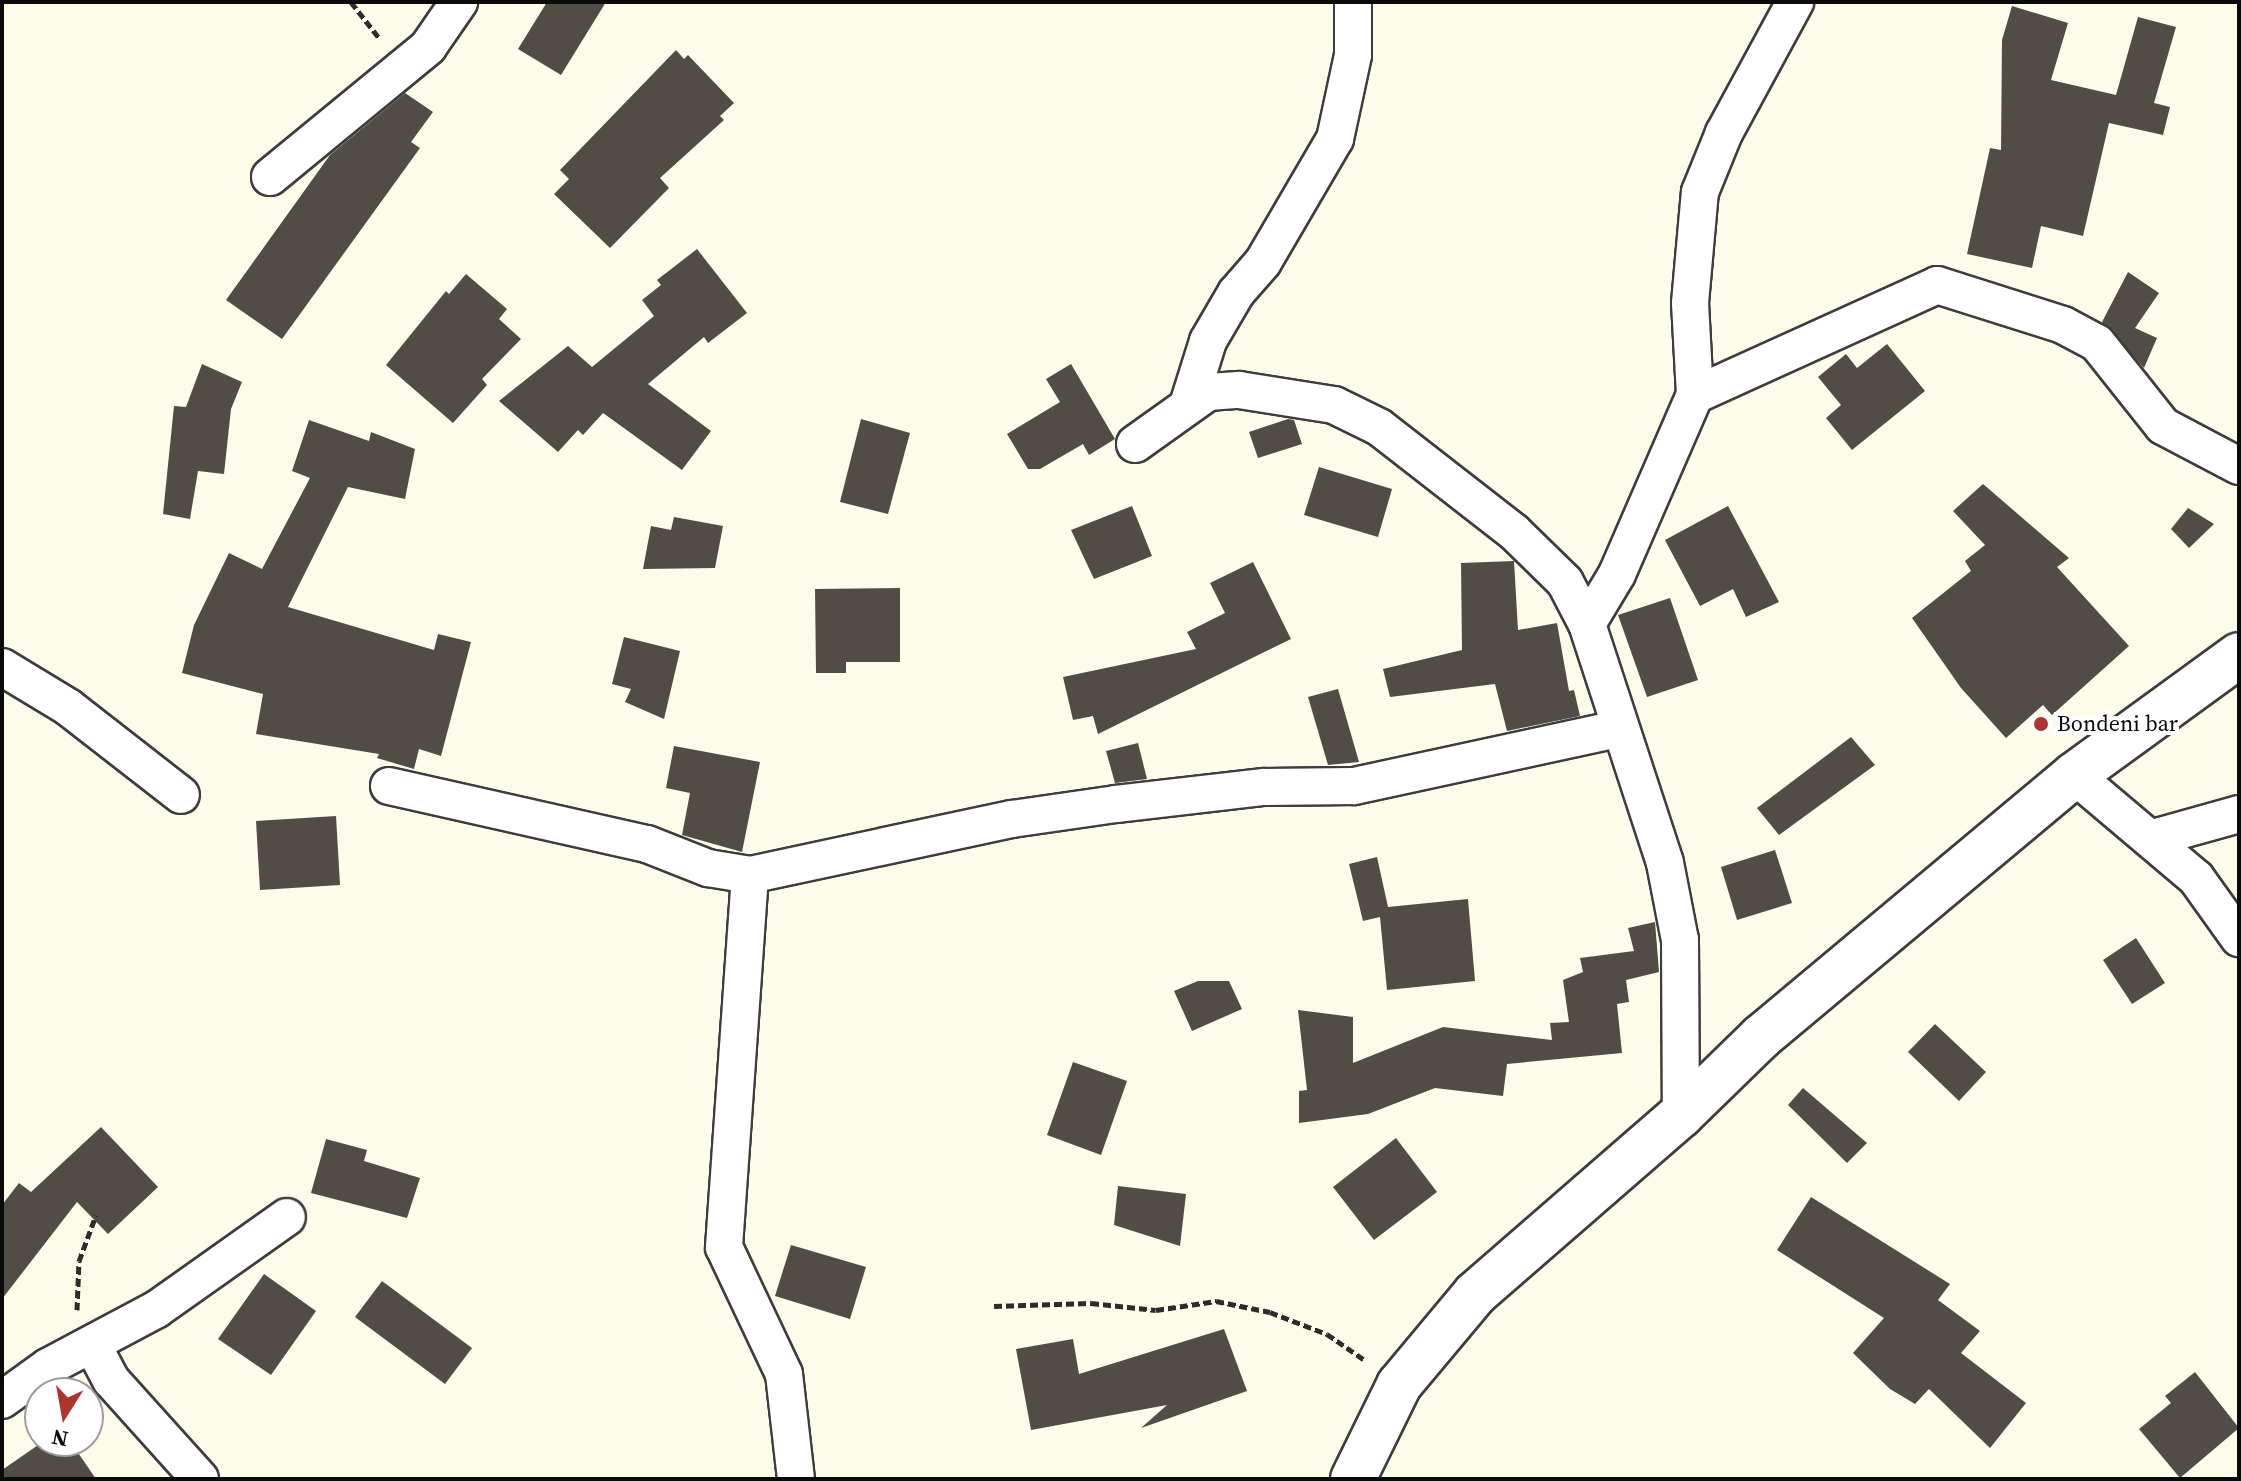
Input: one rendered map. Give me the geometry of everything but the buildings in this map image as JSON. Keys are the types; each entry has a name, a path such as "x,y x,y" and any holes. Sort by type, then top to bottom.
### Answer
{"street":[{"path":"270,177 428,47 459,2"},
{"path":"1188,405 1208,341 1236,293 1263,262 1335,139 1353,55 1353,2"},
{"path":"1587,624 1617,574 1695,395 1690,303 1700,192 1724,133 1795,2"},
{"path":"1695,395 1937,285 2063,325 2097,343 2163,426 2239,466"},
{"path":"1135,444 1208,392 1253,391 1334,405 1379,427 1514,532 1565,582 1587,624 1618,729 1665,863 1680,940 1681,1115"},
{"path":"1353,1479 1399,1385 1475,1294 1681,1115 1761,1037 2074,775 2239,655"},
{"path":"2,667 68,707 181,795"},
{"path":"389,786 647,844 708,868 750,875 1012,819 1264,787 1354,786 1618,729"},
{"path":"2074,775 2153,838 2196,878 2239,938"},
{"path":"2153,838 2239,814"},
{"path":"750,875 724,1247 784,1374 796,1479"},
{"path":"2,1400 88,1345 157,1309 287,1217"},
{"path":"88,1345 111,1380 200,1479"}],"path":[{"path":"351,2 400,67"},
{"path":"88,1345 76,1290 79,1261 96,1215"},
{"path":"994,1306 1091,1303 1156,1310 1216,1301 1270,1312 1327,1334 1399,1385"}],"place":[{"name":"Bondeni bar","path":"2041,724"}]}
